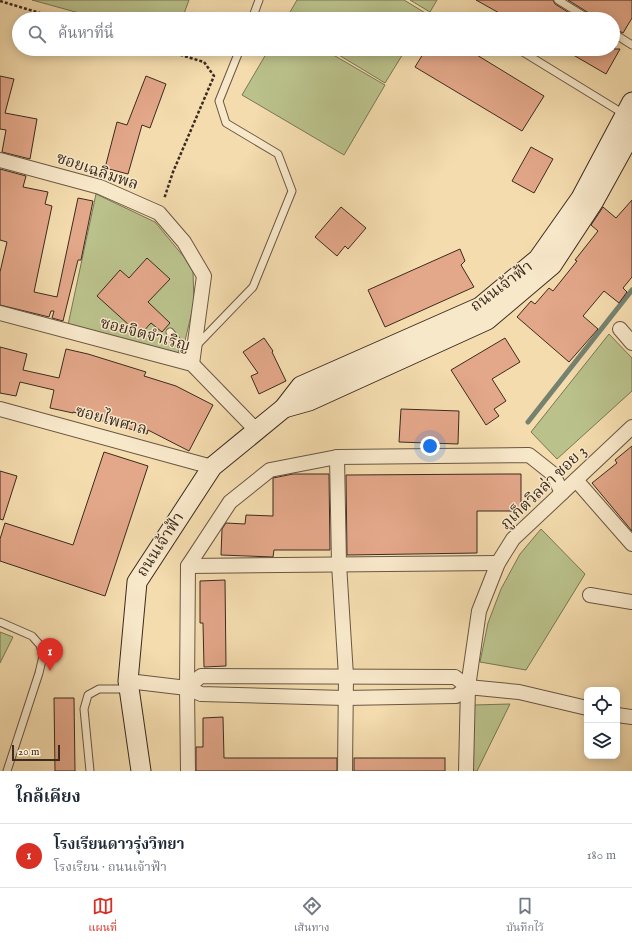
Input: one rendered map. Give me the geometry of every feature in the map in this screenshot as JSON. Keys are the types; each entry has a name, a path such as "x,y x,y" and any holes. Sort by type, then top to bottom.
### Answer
{"main road":[{"name":"ถนนเจ้าฟ้า","path":"141,771 128,685 137,582 212,467 284,408 305,394 480,307 538,259 581,198 628,108"},
{"name":"ถนนเจ้าฟ้า","path":"305,394 487,320 552,265 594,201 632,132"}],"street":[{"name":"ซอยเฉลิมพล","path":"0,160 100,187 159,213 184,242 204,276 194,347 188,363"},
{"name":"ซอยจิตจำเริญ","path":"0,313 188,363 257,431"},
{"path":"620,330 632,343"},
{"name":"ซอยไพศาล","path":"0,409 212,467"},
{"name":"ภูเก็ตวิลล่า ซอย 3","path":"466,771 468,687 479,611 498,563 513,539 632,427"},
{"path":"188,771 186,688 188,566 230,502 270,470 337,457 529,455 553,474 562,493"},
{"path":"337,457 339,564 346,676 345,771"},
{"path":"576,480 632,544"},
{"path":"188,566 498,563"},
{"path":"590,595 632,602"},
{"path":"186,688 201,676 455,677 468,687 519,692 584,707"},
{"path":"128,685 186,688 201,694 345,698 456,696 468,687"},
{"path":"620,715 632,717"}],"lane":[{"path":"255,12 259,0"},
{"path":"558,0 578,12"},
{"path":"620,37 632,45"},
{"path":"194,347 253,287 292,191 278,154 226,123 220,101 237,56"},
{"path":"531,56 628,108"},
{"path":"170,332 183,349 188,363"},
{"path":"0,622 32,636 40,645 43,656 39,673 7,771"},
{"path":"90,771 84,709 88,696 99,689 128,685"}],"path":[{"path":"0,1 37,12"},
{"path":"159,213 173,172 214,76 204,62 184,56"}],"green space":[{"path":"32,0 189,0 185,12 76,12"},
{"path":"297,0 404,0 424,12 290,12"},
{"path":"410,0 437,0 430,12"},
{"path":"265,56 335,56 385,85 344,155 242,95"},
{"path":"341,56 402,56 385,83"},
{"path":"96,194 155,222 184,257 193,272 194,303 183,349 175,354 68,325"},
{"path":"609,334 632,358 632,391 557,459 531,432"},
{"path":"541,529 585,574 526,670 480,662 488,623 501,589 520,554"},
{"path":"0,632 13,637 0,663"},
{"path":"510,704 477,771 473,771 473,705"}],"building":[{"path":"476,0 553,0 555,4 568,12 497,12"},
{"path":"568,0 632,0 632,18 623,33 620,32 620,12 587,12"},
{"path":"422,56 478,56 544,96 522,131 415,67"},
{"path":"575,56 616,56 606,74"},
{"path":"0,76 14,79 5,113 37,119 30,159 2,152 6,130 0,129"},
{"path":"146,76 166,84 150,128 142,125 128,174 105,168 117,122 127,125"},
{"path":"531,147 553,159 534,193 512,181"},
{"path":"0,169 26,176 23,187 48,192 45,204 52,206 34,292 57,297 78,198 93,201 81,260 78,260 63,321 52,318 54,311 51,311 49,317 0,305 0,272 7,242 0,240"},
{"path":"632,200 632,277 623,288 627,292 619,303 604,291 583,316 598,329 569,362 517,317 531,301 535,304 549,288 553,291 577,261 575,260 598,231 591,225 603,207 616,218"},
{"path":"341,207 366,228 348,249 345,246 337,256 315,237"},
{"path":"460,249 465,261 461,265 474,287 385,327 368,290"},
{"path":"147,258 170,279 148,302 170,323 162,332 151,323 140,335 97,296 120,270 129,278"},
{"path":"264,338 273,351 272,352 286,381 259,394 251,376 258,373 243,352"},
{"path":"505,338 520,362 492,379 506,401 494,409 499,416 486,425 451,370"},
{"path":"0,347 27,354 23,370 59,378 66,349 88,354 146,372 144,376 176,386 213,405 189,451 148,430 147,434 73,412 50,408 54,390 20,382 16,396 0,393"},
{"path":"401,409 459,411 458,444 399,442"},
{"path":"632,446 632,531 592,483 617,463 615,460"},
{"path":"104,452 148,466 105,596 0,561 0,539 5,523 73,545"},
{"path":"0,471 17,476 3,520 0,519"},
{"path":"293,474 329,474 330,550 274,550 273,557 221,555 222,529 226,523 245,524 246,515 273,516 273,478"},
{"path":"521,474 521,511 477,511 477,553 347,555 346,475"},
{"path":"225,580 226,666 204,667 203,623 200,623 200,581"},
{"path":"54,698 74,698 75,771 55,771"},
{"path":"223,717 224,758 337,758 337,771 196,771 196,747 203,747 203,718"},
{"path":"354,758 445,758 445,771 354,771"}],"waterway":[{"path":"528,422 632,290"}],"place":[{"name":"โรงเรียนดาวรุ่งวิทยา","path":"50,671"}]}
